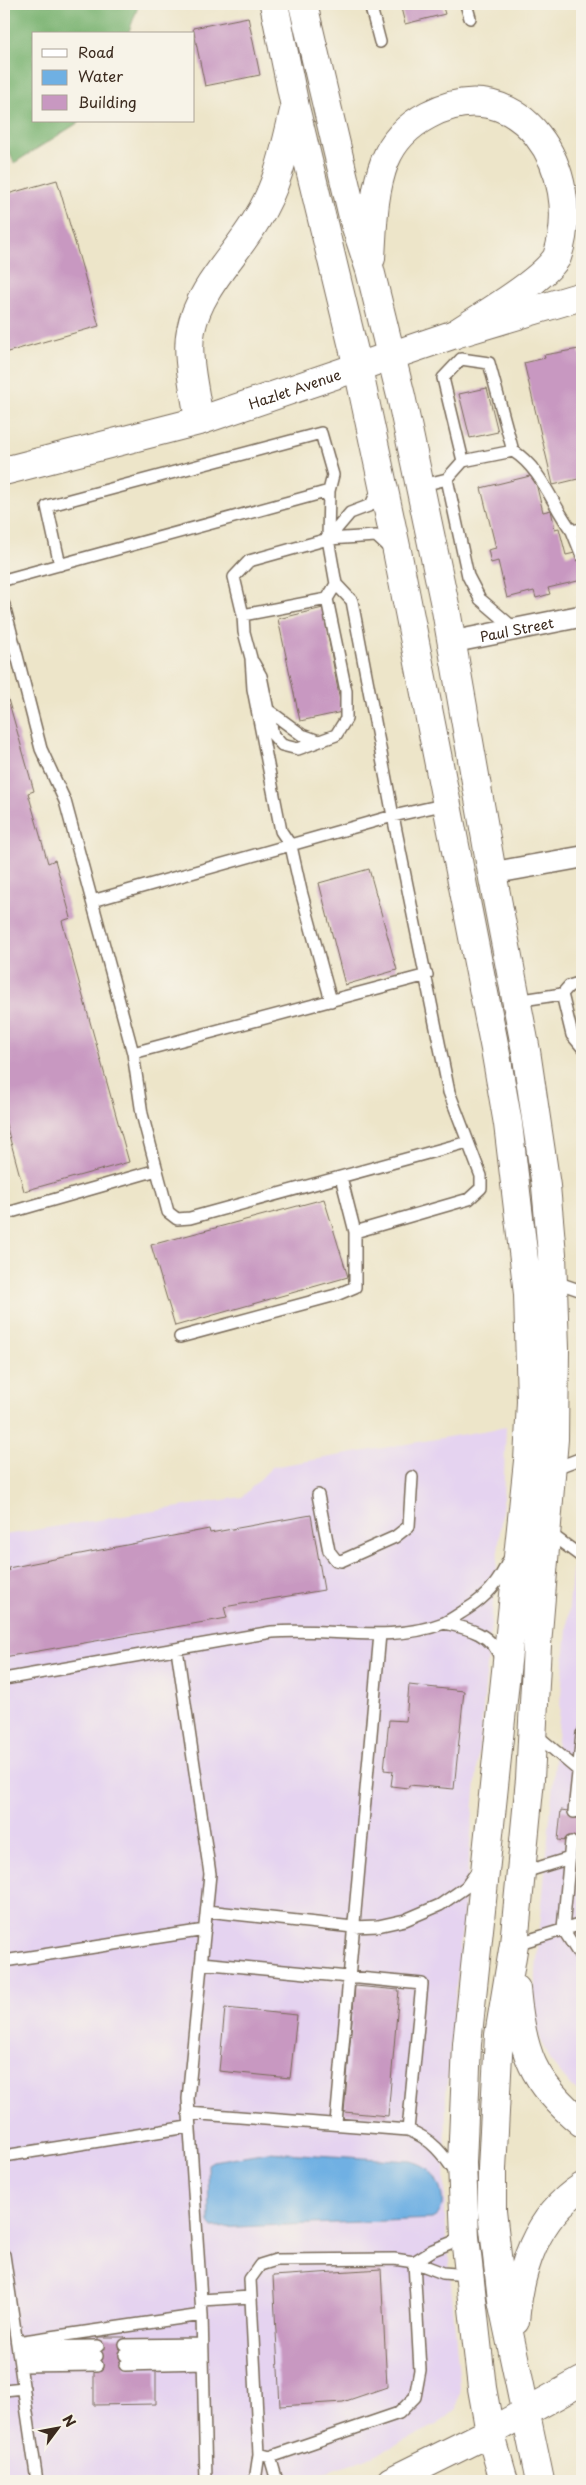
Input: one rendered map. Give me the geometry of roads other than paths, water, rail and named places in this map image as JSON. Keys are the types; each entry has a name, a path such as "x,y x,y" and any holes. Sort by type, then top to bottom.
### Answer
{"main road":[{"path":"274,4 295,108 358,368 398,556 447,804 508,1124 528,1294 530,1401 523,1522 467,2044 462,2184 468,2275 482,2388 490,2432 504,2481"},
{"path":"303,4 354,222 370,270 391,357 419,486 454,579 452,642 516,1000 546,1186 553,1282 555,1349 553,1469 513,1948 499,2035 492,2169 497,2267 512,2350 540,2481"},
{"path":"370,270 378,186 391,150 408,128 438,110 473,102 509,108 528,117 553,139 569,168 575,204 568,238 557,258 544,273 458,346"},
{"path":"199,421 189,351 190,331 195,313 205,294 258,219 276,185 295,108"},
{"name":"Hazlet Avenue","path":"4,471 199,421 391,357 458,346 582,296"},
{"path":"513,1948 519,2023 529,2059 539,2078 558,2103 582,2123"},
{"path":"512,2350 518,2291 531,2248 550,2215 568,2196 582,2187"},
{"path":"391,2481 490,2432 582,2381"}],"street":[{"name":"Paul Street","path":"452,642 582,616"},
{"path":"492,873 582,857"}],"lane":[{"path":"370,4 380,42"},
{"path":"466,4 470,18"},
{"path":"463,461 443,378 458,346 490,363 513,451"},
{"path":"60,565 47,506 321,433 334,474 329,491 328,539 336,584 352,602 449,1092 481,1176 481,1188 469,1199 355,1232"},
{"path":"419,486 447,479 463,461 513,451 526,459 538,475 561,517 577,530 582,556"},
{"path":"447,479 454,579 515,629"},
{"path":"328,539 350,513 371,505 382,481"},
{"path":"4,580 329,491"},
{"path":"331,1001 291,846 281,831 253,689 251,658 244,632 243,615 234,577 250,561 328,539 376,536 398,556"},
{"path":"251,658 261,676 273,735 282,745 298,748 336,735 346,719 346,691 327,599 336,584"},
{"path":"243,615 327,599"},
{"path":"4,605 41,749 65,801 133,1053 142,1114 168,1212 177,1219 190,1218 468,1142"},
{"path":"268,710 302,735 319,741"},
{"path":"92,901 393,816 447,804"},
{"path":"133,1053 427,975"},
{"path":"516,1000 562,994 569,986 582,982"},
{"path":"562,994 572,1035 582,1047"},
{"path":"4,1214 157,1170"},
{"path":"180,1337 336,1295 354,1286 355,1232 341,1177"},
{"path":"553,1282 582,1291"},
{"path":"553,1469 582,1458"},
{"path":"318,1495 329,1551 336,1560 346,1560 395,1537 409,1526 412,1478"},
{"path":"4,1679 289,1630 380,1634 406,1632 444,1623 477,1603 494,1586 504,1570 523,1522"},
{"path":"548,1532 582,1557"},
{"path":"444,1623 469,1628 488,1638 499,1655 506,1682"},
{"path":"336,2123 380,1634"},
{"path":"177,1649 210,1869 208,1911 191,2056 188,2113 202,2315 206,2481"},
{"path":"532,1731 579,1771"},
{"path":"574,1812 582,1734"},
{"path":"572,1842 563,1929 582,1959"},
{"path":"208,1911 353,1927 391,1924 419,1915 455,1896 474,1878 489,1843"},
{"path":"520,1874 570,1858"},
{"path":"513,1948 563,1929 582,1924"},
{"path":"4,1961 205,1930"},
{"path":"201,1963 422,1984 408,2130"},
{"path":"188,2113 408,2130 418,2134 435,2146 462,2184"},
{"path":"4,2156 188,2128"},
{"path":"414,2262 433,2250 465,2237"},
{"path":"4,2255 37,2481"},
{"path":"255,2481 259,2454 250,2279 260,2265 276,2260 394,2259 414,2262 443,2273 468,2275"},
{"path":"259,2454 270,2457 399,2413 415,2397 420,2370 414,2262"},
{"path":"201,2300 251,2297"},
{"path":"18,2353 202,2315"},
{"path":"18,2353 98,2356 18,2353"},
{"path":"125,2355 203,2354"},
{"path":"4,2390 24,2388"},
{"path":"270,2457 278,2481"}],"water":[{"path":"268,2152 411,2161 429,2170 437,2181 442,2195 441,2209 438,2215 432,2219 213,2228 209,2223 208,2164 213,2161"}]}
